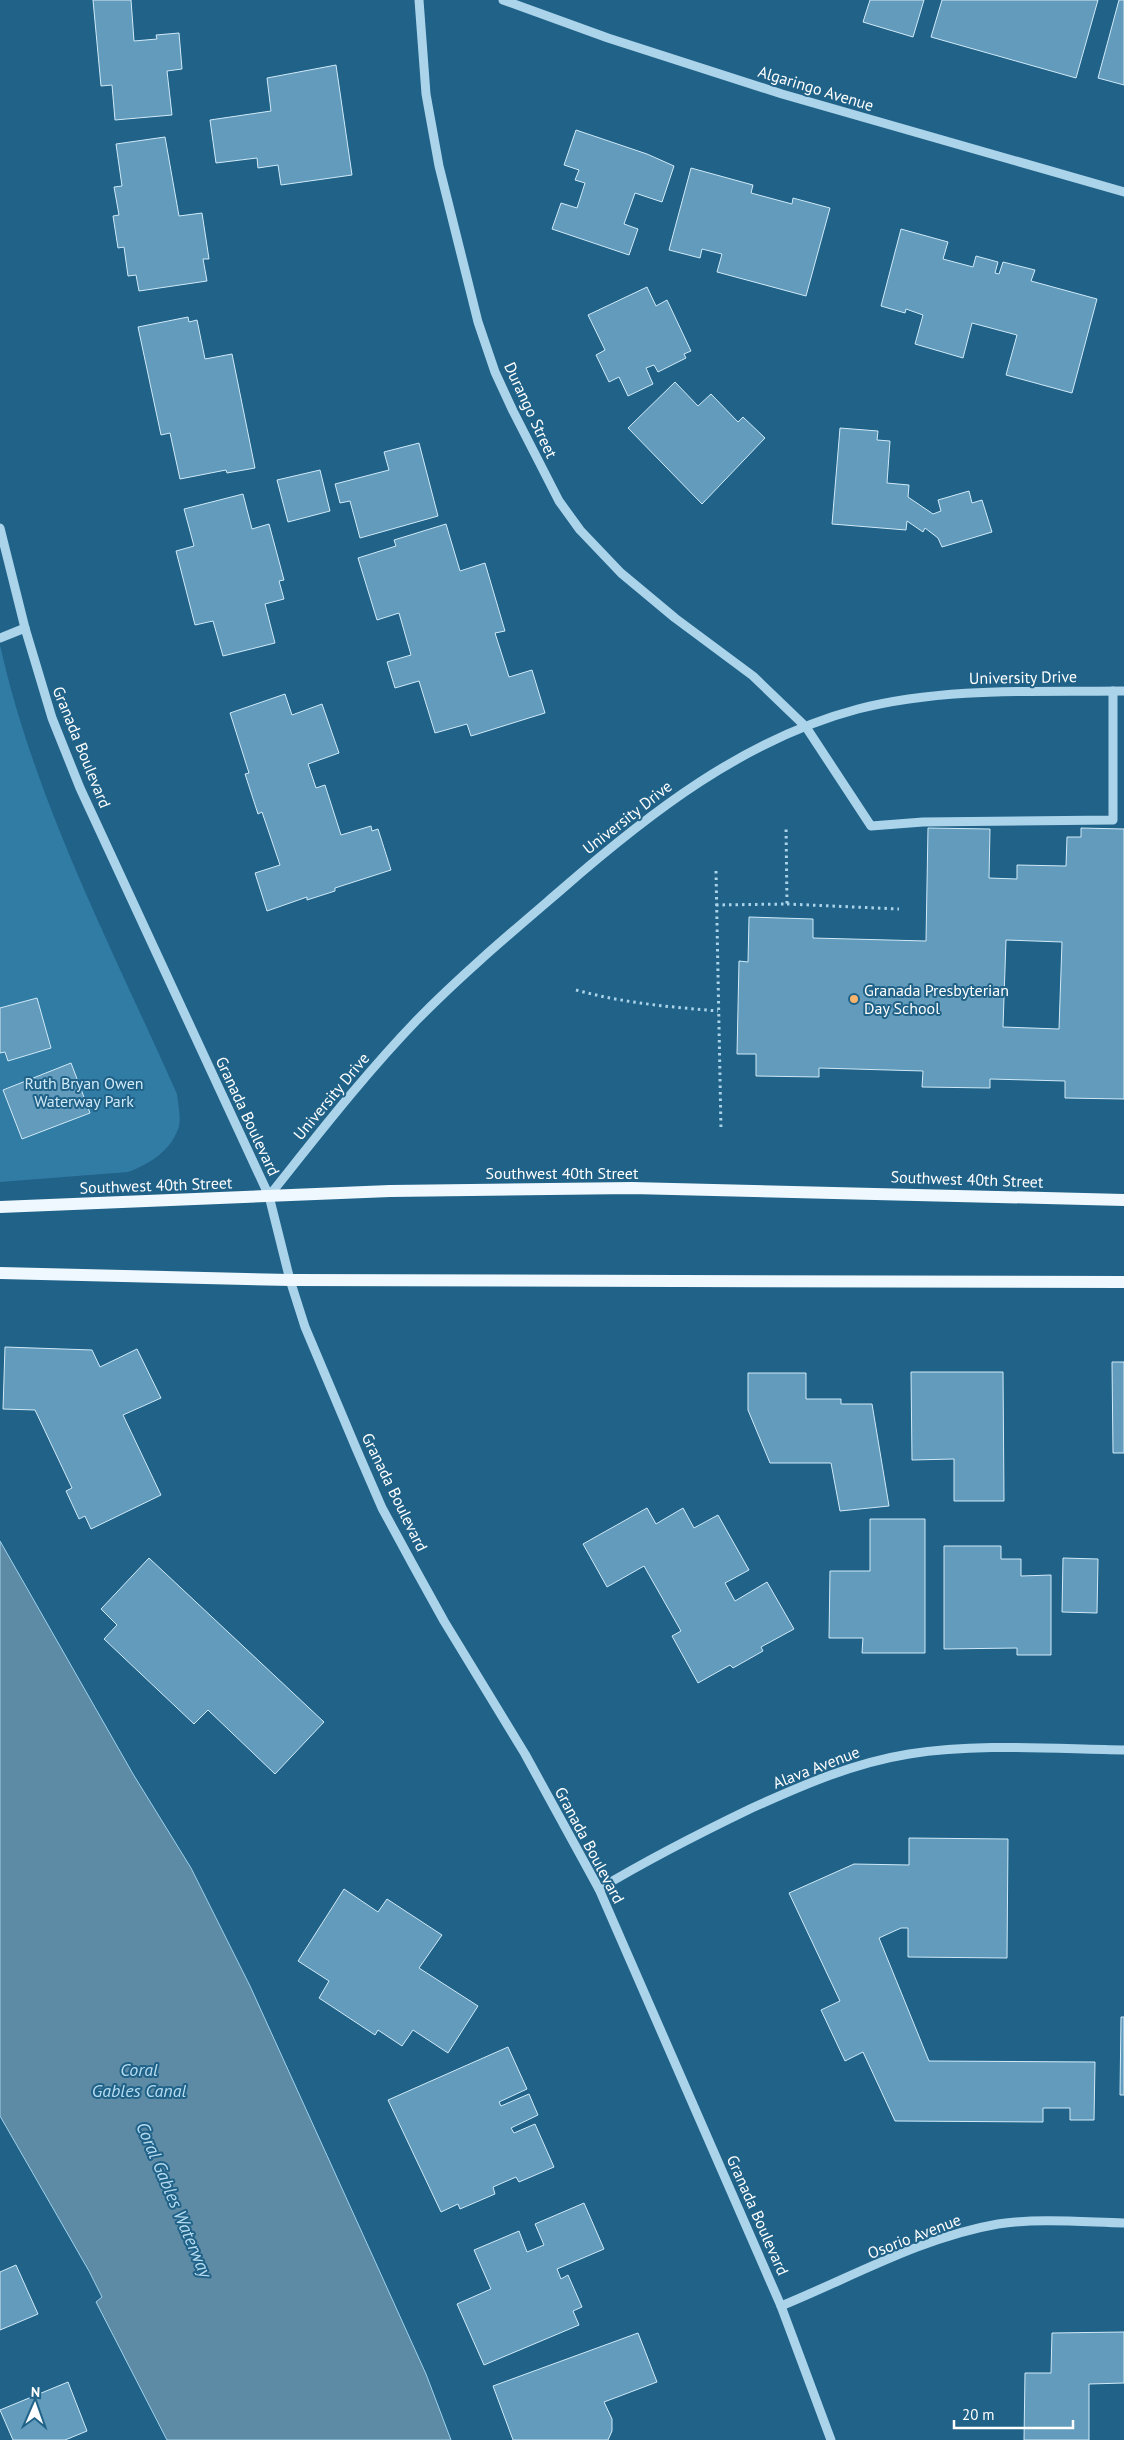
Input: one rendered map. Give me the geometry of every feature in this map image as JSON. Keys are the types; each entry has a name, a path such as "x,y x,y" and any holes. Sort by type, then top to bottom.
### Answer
{"main road":[{"name":"Southwest 40th Street","path":"0,1207 390,1191 632,1188 1124,1200"},
{"path":"0,1273 290,1280 1124,1282"}],"street":[{"name":"Durango Street","path":"419,0 421,42 439,166 478,322 495,372 537,462 559,501 580,530 621,574 675,618 753,676 806,727 871,826 923,822 1114,820 1112,691"},
{"name":"Algaringo Avenue","path":"503,0 616,41 773,91 928,138 1124,192"},
{"name":"Granada Boulevard","path":"0,528 25,628 52,718 80,788 269,1196 290,1280 306,1327 382,1508 444,1621 525,1754 599,1889 781,2306 831,2440"},
{"path":"0,638 25,628"},
{"name":"University Drive","path":"269,1196 338,1109 418,1020 528,918 632,831 686,790 765,745 806,727 856,710 905,699 974,692 1124,691"},
{"name":"Alava Avenue","path":"599,1889 653,1857 731,1818 792,1790 852,1766 910,1754 976,1749 1124,1750"},
{"name":"Osorio Avenue","path":"781,2306 920,2246 958,2233 1000,2224 1056,2221 1124,2223"}],"path":[{"path":"786,826 787,904"},
{"path":"716,871 721,1130"},
{"path":"716,905 787,904 899,910"},
{"path":"576,990 609,999 718,1012"}],"green space":[{"name":"Ruth Bryan Owen Waterway Park","path":"0,645 33,761 54,818 77,874 177,1094 180,1122 176,1135 159,1155 144,1165 128,1172 0,1182"}],"water":[{"name":"Coral Gables Canal","path":"0,1541 133,1774 191,1868 250,1986 426,2374 451,2440 167,2440 96,2302 102,2297 89,2271 0,2116"}],"building":[{"path":"93,0 131,0 134,41 157,39 156,35 179,33 182,69 167,71 172,115 115,120 112,85 101,86"},
{"path":"870,0 924,0 913,37 863,22"},
{"path":"942,0 1098,0 1076,78 931,37"},
{"path":"1119,0 1124,0 1124,85 1098,78"},
{"path":"336,65 352,175 281,185 278,165 258,168 257,158 216,163 210,120 271,111 267,78"},
{"path":"576,130 647,154 674,166 662,202 635,193 624,224 638,229 629,255 552,229 561,203 577,208 585,183 575,180 579,170 564,165"},
{"path":"165,137 179,216 202,213 209,259 203,259 207,281 139,291 136,275 128,276 124,247 118,248 113,216 119,215 114,187 122,186 116,144"},
{"path":"691,168 753,185 751,193 792,204 793,198 830,208 806,296 717,272 722,254 702,249 700,258 669,250"},
{"path":"901,229 948,242 943,259 973,267 976,256 998,262 995,273 999,274 1003,262 1035,270 1031,281 1097,299 1072,393 1006,375 1017,335 972,323 963,358 915,344 923,315 906,309 905,313 881,306"},
{"path":"647,287 656,306 667,300 691,351 684,354 686,358 658,372 654,365 646,368 653,384 628,396 619,377 609,382 596,355 605,350 588,315"},
{"path":"188,317 189,322 197,320 205,359 232,354 255,468 227,473 226,470 180,479 170,433 161,435 138,327"},
{"path":"675,382 698,406 711,394 738,422 743,417 765,438 702,504 628,428"},
{"path":"840,428 878,431 877,440 890,441 887,483 909,485 908,497 933,514 941,511 938,500 969,491 972,503 982,500 992,532 942,547 938,538 925,528 923,532 907,521 906,530 832,524"},
{"path":"419,443 438,516 360,538 350,501 340,503 335,484 389,470 384,452"},
{"path":"320,470 330,511 288,522 277,480"},
{"path":"243,494 252,529 269,524 284,580 279,581 284,599 265,604 275,643 223,656 213,621 195,625 176,551 194,546 184,509"},
{"path":"446,524 460,571 485,563 505,631 495,633 509,677 532,670 545,713 471,736 467,724 435,733 419,681 395,688 387,662 411,655 399,613 377,620 358,558 396,546 394,540"},
{"path":"285,694 292,715 322,704 339,753 308,764 316,788 325,785 341,835 371,826 372,831 378,829 391,870 335,888 335,891 307,900 307,897 267,911 255,873 280,865 262,812 258,814 245,774 249,773 230,713"},
{"path":"928,828 990,829 989,878 1017,879 1017,865 1066,866 1067,837 1081,837 1081,828 1124,829 1124,1099 1065,1098 1065,1081 990,1079 990,1088 922,1087 923,1071 819,1068 819,1077 756,1076 756,1054 737,1054 739,961 748,962 749,917 813,919 813,938 926,941","holes":["1006,940 1062,942 1059,1029 1003,1027"]},
{"path":"37,998 51,1048 8,1061 5,1052 0,1053 0,1008"},
{"path":"71,1063 90,1113 22,1139 3,1090"},
{"path":"5,1347 92,1350 100,1367 137,1349 161,1398 123,1415 161,1495 91,1529 85,1516 79,1519 66,1491 72,1488 35,1410 3,1409"},
{"path":"1112,1362 1124,1362 1124,1453 1113,1453"},
{"path":"911,1372 1003,1372 1004,1501 954,1501 954,1459 912,1460"},
{"path":"748,1373 806,1373 806,1399 841,1399 841,1404 872,1404 889,1506 840,1511 831,1463 770,1463 748,1410"},
{"path":"647,1508 656,1524 683,1508 694,1528 718,1515 749,1570 725,1583 735,1601 767,1582 794,1629 761,1647 763,1651 733,1668 730,1665 698,1683 672,1636 681,1631 644,1566 607,1587 583,1544"},
{"path":"870,1519 925,1519 925,1653 862,1653 863,1638 829,1638 830,1571 870,1571"},
{"path":"944,1546 1001,1546 1001,1559 1021,1559 1021,1576 1051,1575 1051,1655 1017,1655 1017,1648 944,1649"},
{"path":"149,1558 324,1722 275,1774 208,1710 194,1724 104,1639 117,1625 101,1609"},
{"path":"1063,1558 1098,1559 1097,1613 1062,1612"},
{"path":"909,1838 1008,1839 1007,1958 908,1957 908,1928 901,1928 879,1938 929,2061 1095,2062 1094,2120 1070,2120 1070,2108 1043,2108 1043,2122 895,2121 863,2052 845,2061 821,2010 840,2001 789,1893 854,1864 909,1865"},
{"path":"344,1889 378,1912 387,1899 442,1935 419,1968 478,2006 448,2053 413,2030 402,2046 378,2030 375,2035 319,1998 329,1981 298,1961"},
{"path":"1121,2017 1124,2017 1124,2095 1120,2095"},
{"path":"508,2047 527,2089 499,2102 501,2106 529,2094 538,2115 511,2128 514,2133 535,2124 554,2167 519,2182 516,2177 493,2187 495,2194 460,2209 458,2204 441,2212 388,2100"},
{"path":"584,2203 604,2249 557,2269 561,2279 568,2275 582,2307 573,2311 579,2325 484,2365 457,2304 491,2289 474,2250 519,2231 527,2252 544,2245 535,2224"},
{"path":"16,2265 38,2314 0,2330 0,2272"},
{"path":"1124,2332 1124,2383 1089,2384 1089,2440 1024,2440 1025,2373 1051,2373 1052,2333"},
{"path":"638,2333 657,2382 604,2402 612,2419 612,2431 608,2440 513,2440 493,2386"},
{"path":"68,2382 87,2431 65,2440 13,2440 0,2410"}],"place":[{"name":"Granada Presbyterian Day School","path":"854,999"}],"water label":[{"name":"Coral Gables Waterway","path":"174,2200"}]}
